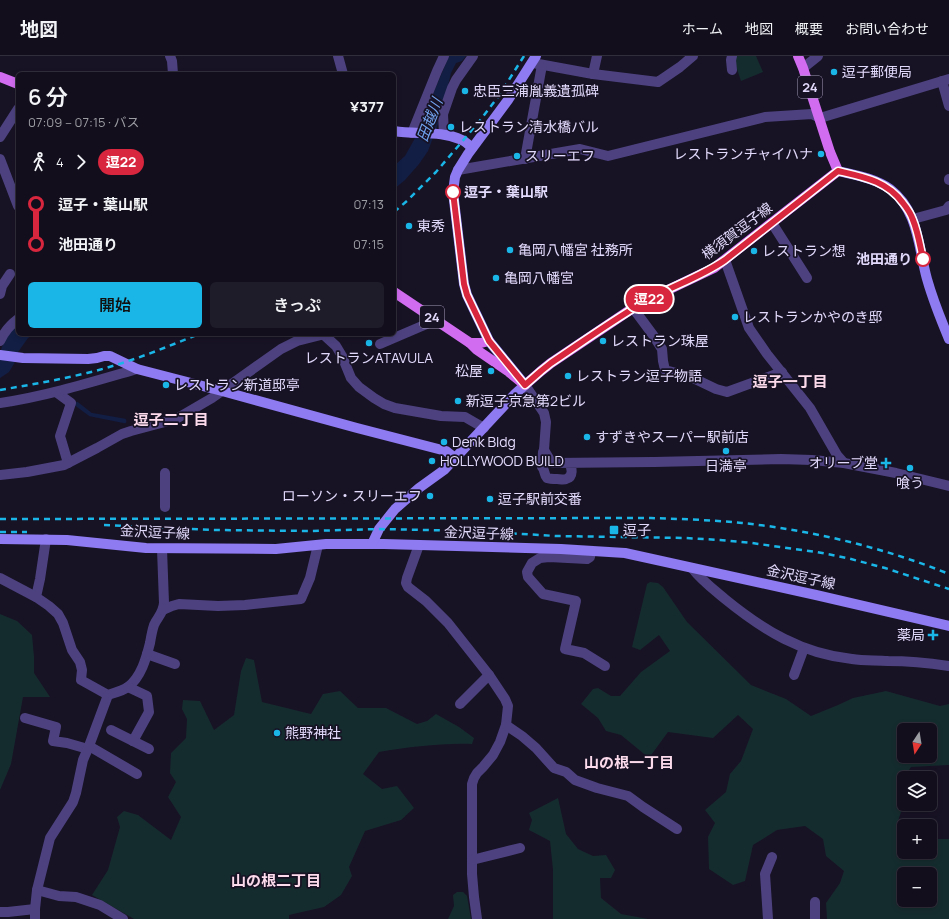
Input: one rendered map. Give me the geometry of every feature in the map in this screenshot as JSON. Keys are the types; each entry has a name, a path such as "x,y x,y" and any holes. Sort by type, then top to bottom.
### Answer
{"main road":[{"name":"24","path":"798,56 820,118 830,152 838,171"},
{"path":"372,544 380,529 395,510 419,488 444,470 525,385 489,341 467,295 464,284 453,192 455,177 458,170 472,148 537,61"},
{"path":"0,77 16,83"},
{"path":"396,131 441,134 463,140 472,148"},
{"path":"838,171 870,179 889,188 908,209 913,219 927,279 949,339"},
{"name":"横須賀逗子線","path":"525,385 551,363 633,308 714,268 838,171"},
{"name":"24","path":"396,293 470,343 477,350 525,385"},
{"path":"470,343 489,341"},
{"path":"0,355 23,358 88,359 110,356 137,369 446,451 455,458"},
{"name":"金沢逗子線","path":"0,539 86,541 162,549 276,548 300,547 318,544 372,544 561,549 625,553 949,626"}],"street":[{"path":"170,56 173,72"},
{"path":"338,56 342,72"},
{"path":"414,133 444,56"},
{"path":"441,134 443,114 452,88 473,56"},
{"path":"594,74 597,56"},
{"path":"525,159 537,61 594,74 658,82 693,56"},
{"path":"732,56 732,70"},
{"path":"803,68 818,56"},
{"path":"458,170 580,149 608,156 765,117 812,114 820,118 945,80 949,106"},
{"path":"0,137 16,112"},
{"path":"0,159 16,201"},
{"path":"913,219 946,210 949,206"},
{"path":"772,223 807,278"},
{"path":"725,260 749,328 767,354 810,408 837,455 844,463"},
{"path":"0,294 2,286 10,274"},
{"path":"633,308 662,349 665,370 691,377 716,389 727,392 782,372"},
{"path":"380,344 436,320"},
{"path":"1,338 16,321"},
{"path":"0,324 1,338"},
{"path":"0,475 27,472 64,465 131,430 176,419 222,391 285,346 316,336"},
{"path":"326,336 336,346 342,356 351,378 359,387 384,404 395,408 428,414 466,417 484,428"},
{"path":"0,403 56,392 137,369"},
{"path":"525,385 544,413 546,422 542,467 545,470 545,474 550,479 566,479 572,472 568,463"},
{"path":"56,392 71,403 60,436 68,462"},
{"path":"544,450 553,463"},
{"path":"545,470 547,466 553,463 780,459 844,463 896,473 949,486"},
{"path":"165,473 166,507"},
{"path":"36,597 46,539"},
{"path":"163,610 180,604 218,606 245,605 301,599 310,578 318,544"},
{"path":"420,545 407,578 406,583 408,587 426,601 448,623 489,676 505,699 508,706 506,725 500,742 493,755 477,773 472,784 472,874 477,919"},
{"path":"0,912 35,914 37,890 50,838 73,802 83,760 108,695 128,687 142,669 154,625 163,610 162,549"},
{"path":"591,551 590,557 587,559 550,557 540,558 532,563 527,572 528,577 543,594 576,601 564,648 584,653 605,666"},
{"path":"692,568 700,578 739,610 774,634 814,652 850,659 926,663 949,666"},
{"path":"0,578 36,597 58,614 63,623 72,650 80,662 82,670 81,680 108,695"},
{"path":"794,675 804,648"},
{"path":"147,654 175,664"},
{"path":"460,704 489,676"},
{"path":"128,687 147,696 149,712 133,741"},
{"path":"24,718 56,726 53,741 88,748 137,774"},
{"path":"506,725 536,748 554,768 566,772 575,780 597,788 628,796 677,829"},
{"path":"111,730 149,749"},
{"path":"472,860 520,848"},
{"path":"768,919 765,874 772,857"},
{"path":"37,890 59,896 76,897 100,906 123,919"},
{"path":"815,902 815,919"}],"green space":[{"path":"736,56 756,56 763,72 741,81 735,63"},
{"path":"650,582 658,583 663,587 687,622 751,685 786,699 811,716 853,698 886,691 940,706 949,704 949,765 911,767 908,771 897,771 897,811 901,811 899,819 897,819 897,859 937,859 937,839 949,839 949,919 827,919 826,903 840,883 844,871 826,856 823,839 805,826 777,830 753,845 745,881 733,885 709,869 708,837 715,823 705,810 726,792 730,774 741,761 753,729 738,715 713,738 668,732 649,758 621,735 606,731 598,718 581,704 593,689 598,688 611,696 620,696 641,672 670,651 659,635 640,650 632,647 647,584"},
{"path":"0,614 17,621 32,635 34,673 50,697 23,697 11,764 0,790"},
{"path":"246,658 254,660 262,702 311,714 323,694 340,691 358,708 386,708 417,724 427,721 436,714 459,727 474,738 472,744 449,744 402,748 379,752 363,774 382,789 397,786 414,808 401,820 365,831 349,867 352,876 341,895 324,907 289,915 289,919 134,919 92,895 108,870 120,827 117,817 124,811 138,815 171,840 181,817 168,797 176,782 170,773 171,753 186,738 187,719 182,709 183,700 200,701 214,730 234,715 241,671"},
{"path":"558,798 566,834 578,849 593,856 606,855 615,870 611,878 600,878 601,898 621,914 648,919 553,919 553,870 550,841 529,830 532,820 529,813"},
{"path":"457,892 463,892 467,896 471,919 448,919 454,906 453,895"}],"water":[{"name":"田越川","path":"449,56 466,56 462,61 456,63 451,73 438,116 438,124 428,151 405,180 396,187 396,164 405,156 414,140"},
{"path":"16,327 16,336 32,336 28,338 18,352 15,362 9,372 0,378 0,355 2,347 6,338"}],"waterway":[{"path":"77,403 91,414 125,420 125,422 90,415 75,404 77,403"}],"railway":[{"path":"396,210 436,172 478,123 498,97 524,56"},
{"path":"0,390 76,376 143,356 194,336"},
{"path":"0,519 651,518 708,520 768,526 821,535 874,548 949,574"},
{"path":"104,525 213,530 309,531 379,529 472,531 556,536 720,540 817,552 847,558 885,568 949,589"},
{"path":"0,532 27,532"}],"bus line":[{"name":"逗22","path":"453,192 464,284 467,295 489,341 525,385 551,363 633,308 714,268 838,171 870,179 889,188 896,195 908,209 913,219 923,259"}],"place":[{"name":"逗子郵便局","path":"834,72"},
{"name":"忠臣三浦胤義遺孤碑","path":"465,91"},
{"name":"レストラン清水橋バル","path":"451,127"},
{"name":"レストランチャイハナ","path":"821,154"},
{"name":"スリーエフ","path":"517,156"},
{"name":"逗子・葉山駅","path":"453,192"},
{"name":"東秀","path":"409,226"},
{"name":"亀岡八幡宮 社務所","path":"510,250"},
{"name":"レストラン想","path":"754,251"},
{"name":"池田通り","path":"923,259"},
{"name":"亀岡八幡宮","path":"496,278"},
{"name":"レストランかやのき邸","path":"735,317"},
{"name":"レストラン珠屋","path":"603,341"},
{"name":"レストランATAVULA","path":"369,343"},
{"name":"松屋","path":"491,371"},
{"name":"レストラン逗子物語","path":"568,376"},
{"name":"レストラン新道邸亭","path":"166,385"},
{"name":"新逗子京急第2ビル","path":"458,401"},
{"name":"すずきやスーパー駅前店","path":"587,437"},
{"name":"Denk Bldg","path":"444,442"},
{"name":"日満亭","path":"726,451"},
{"name":"HOLLYWOOD BUILD","path":"432,461"},
{"name":"オリーブ堂","path":"886,463"},
{"name":"喰う","path":"910,468"},
{"name":"ローソン・スリーエフ","path":"430,496"},
{"name":"逗子駅前交番","path":"490,499"},
{"name":"逗子","path":"614,530"},
{"name":"薬局","path":"933,635"},
{"name":"熊野神社","path":"277,733"}],"district":[{"name":"逗子一丁目","path":"790,382"},
{"name":"逗子二丁目","path":"171,420"},
{"name":"山の根一丁目","path":"629,763"},
{"name":"山の根二丁目","path":"276,881"}]}
